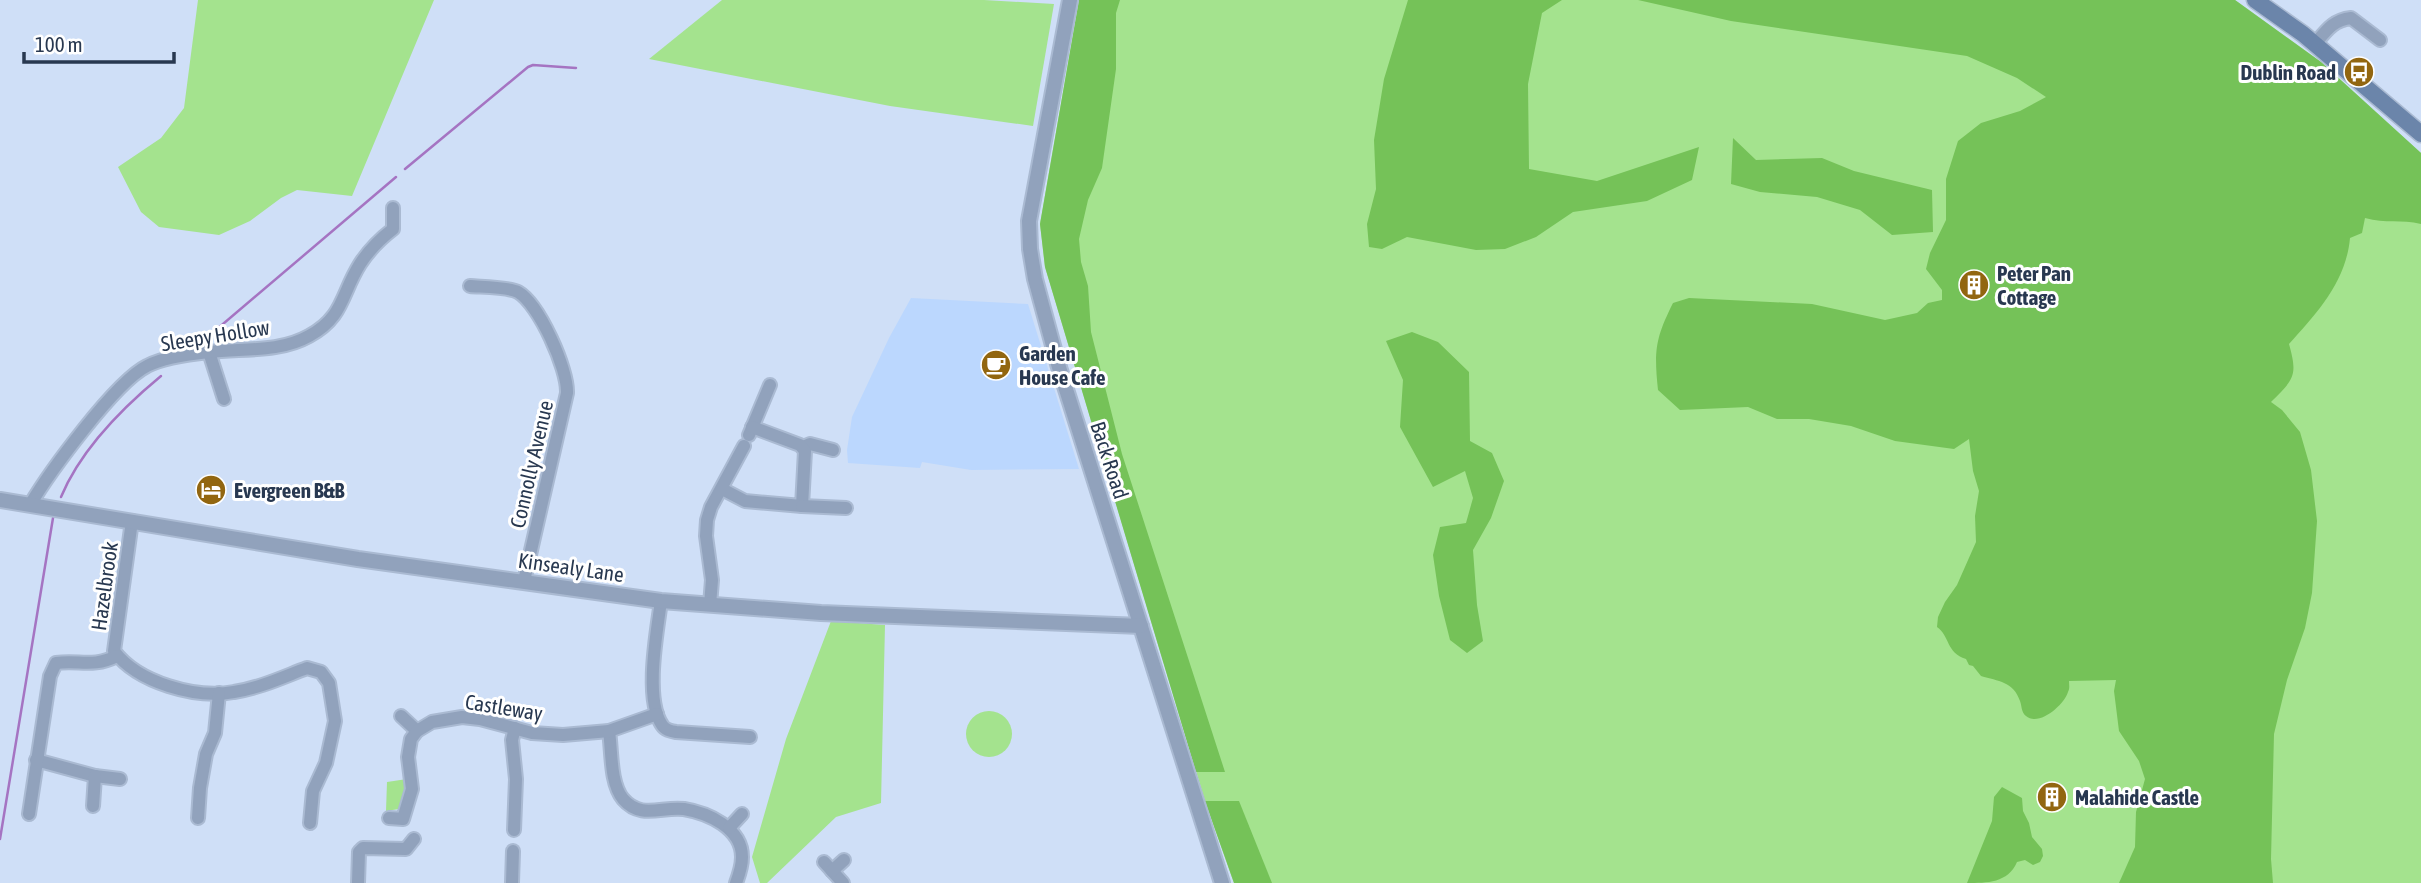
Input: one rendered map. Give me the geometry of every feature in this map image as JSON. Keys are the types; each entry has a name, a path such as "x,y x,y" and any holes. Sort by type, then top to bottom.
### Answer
{"main road":[{"path":"2255,0 2315,44 2421,134"}],"street":[{"name":"Back Road","path":"1070,0 1029,221 1035,279 1058,364 1222,883"},
{"path":"2315,44 2332,24 2351,18 2380,40"},
{"name":"Sleepy Hollow","path":"30,505 41,486 124,385 146,366 209,352 266,349 307,338 332,320 360,265 377,242 393,229 393,208"},
{"name":"Connolly Avenue","path":"470,286 517,291 530,303 551,338 567,382 567,393 524,581"},
{"path":"209,352 224,399"},
{"path":"710,605 712,580 706,536 707,520 711,507 749,436 770,385"},
{"path":"749,436 803,447 810,444 832,450"},
{"path":"802,506 803,447"},
{"path":"722,489 746,501 846,508"},
{"name":"Kinsealy Lane","path":"0,500 358,559 661,601 821,613 1141,626"},
{"name":"Hazelbrook","path":"132,521 114,651 123,663 145,677 173,687 209,694 266,685 307,667 321,672 329,683 335,721 326,763 313,791 317,808 310,823"},
{"path":"661,601 653,696 657,714 666,729 750,737"},
{"name":"Hazelbrook","path":"29,814 50,676 56,663 93,664 117,656"},
{"path":"198,818 200,788 206,754 215,733 219,694"},
{"name":"Castleway","path":"417,731 432,722 462,717 533,733 563,735 609,731 657,714"},
{"path":"389,818 403,820 412,789 408,757 411,739 417,731 401,716"},
{"path":"514,830 516,779 512,740 515,728"},
{"path":"609,731 617,790 632,807 642,811 683,809 711,818 729,828 740,844 742,857 736,883"},
{"path":"36,760 95,776 120,779"},
{"path":"93,806 95,776"},
{"path":"729,828 742,814"},
{"path":"358,883 359,852 363,848 406,849 414,839"},
{"path":"512,883 513,851"},
{"path":"843,883 828,866 844,860"}],"shaded area":[{"path":"911,298 1028,304 1079,469 971,470 922,462 920,468 848,463 847,450 852,417"}],"green space":[{"path":"198,0 434,0 352,196 297,190 281,198 250,221 219,235 159,227 141,212 118,167 161,138 184,108"},
{"path":"722,0 984,0 1054,4 1033,126 890,106 649,59"},
{"name":"Malahide Castle","path":"1079,0 2235,0 2321,62 2421,153 2421,883 1234,883 1205,801 1045,267 1040,224"},
{"path":"1079,0 1120,0 1116,13 1116,69 1102,168 1088,200 1079,239 1081,262 1088,286 1091,332 1122,454 1225,772 1196,772 1045,267 1040,224"},
{"path":"1408,0 1562,0 1542,13 1528,84 1529,169 1597,181 1699,147 1692,180 1647,201 1573,212 1536,237 1505,249 1476,250 1407,237 1382,249 1369,247 1367,224 1376,189 1374,140 1384,79"},
{"path":"1638,0 2235,0 2321,62 2421,153 2421,224 2365,218 2362,233 2350,238 2343,269 2336,283 2310,321 2289,344 2293,363 2292,376 2271,402 2282,410 2300,432 2311,470 2317,521 2312,593 2305,628 2287,680 2274,734 2271,859 2273,883 2119,883 2135,847 2136,812 2145,779 2139,761 2119,731 2114,691 2116,680 2069,681 2066,697 2056,708 2044,717 2031,719 2023,713 2020,701 2010,686 1981,676 1966,659 1951,649 1937,627 1938,617 1957,585 1976,542 1975,516 1979,491 1973,471 1969,439 1954,449 1895,441 1851,426 1809,419 1777,419 1748,407 1680,410 1658,390 1657,345 1673,303 1689,298 1812,304 1885,320 1917,313 1928,303 1942,300 1942,290 1926,269 1930,253 1946,220 1946,179 1958,141 1981,123 2020,111 2046,97 2017,78 1967,56 1731,21"},
{"path":"1733,138 1756,160 1822,158 1854,171 1932,190 1933,232 1892,235 1860,210 1817,197 1760,192 1731,184"},
{"path":"1412,332 1438,342 1469,372 1470,441 1492,453 1504,481 1491,518 1473,550 1483,641 1467,653 1450,640 1439,596 1433,555 1440,527 1466,523 1473,498 1465,471 1433,487 1400,427 1403,380 1386,341"},
{"path":"831,621 885,625 881,803 836,817 767,883 760,883 752,857 786,739"},
{"path":"989,711 1005,718 1012,734 1005,750 989,757 973,750 966,734 973,718"},
{"path":"407,779 399,809 386,811 387,782"},
{"path":"2002,787 2022,798 2023,811 2032,837 2042,849 2043,856 2040,862 2033,865 2025,860 2017,862 2002,878 1982,883 1967,883 1992,821 1994,797"},
{"path":"1205,801 1239,801 1272,883 1234,883"}],"waterway":[{"path":"405,169 528,67 533,65 576,68"},
{"path":"203,341 396,177"},
{"path":"61,497 69,479 91,446 131,402 161,376"},
{"path":"0,839 53,518"}],"place":[{"name":"Dublin Road","path":"2359,72"},
{"name":"Peter Pan Cottage","path":"1974,285"},
{"name":"Garden House Cafe","path":"996,365"},
{"name":"Evergreen B&B","path":"211,490"},
{"name":"Malahide Castle","path":"2052,797"}]}
